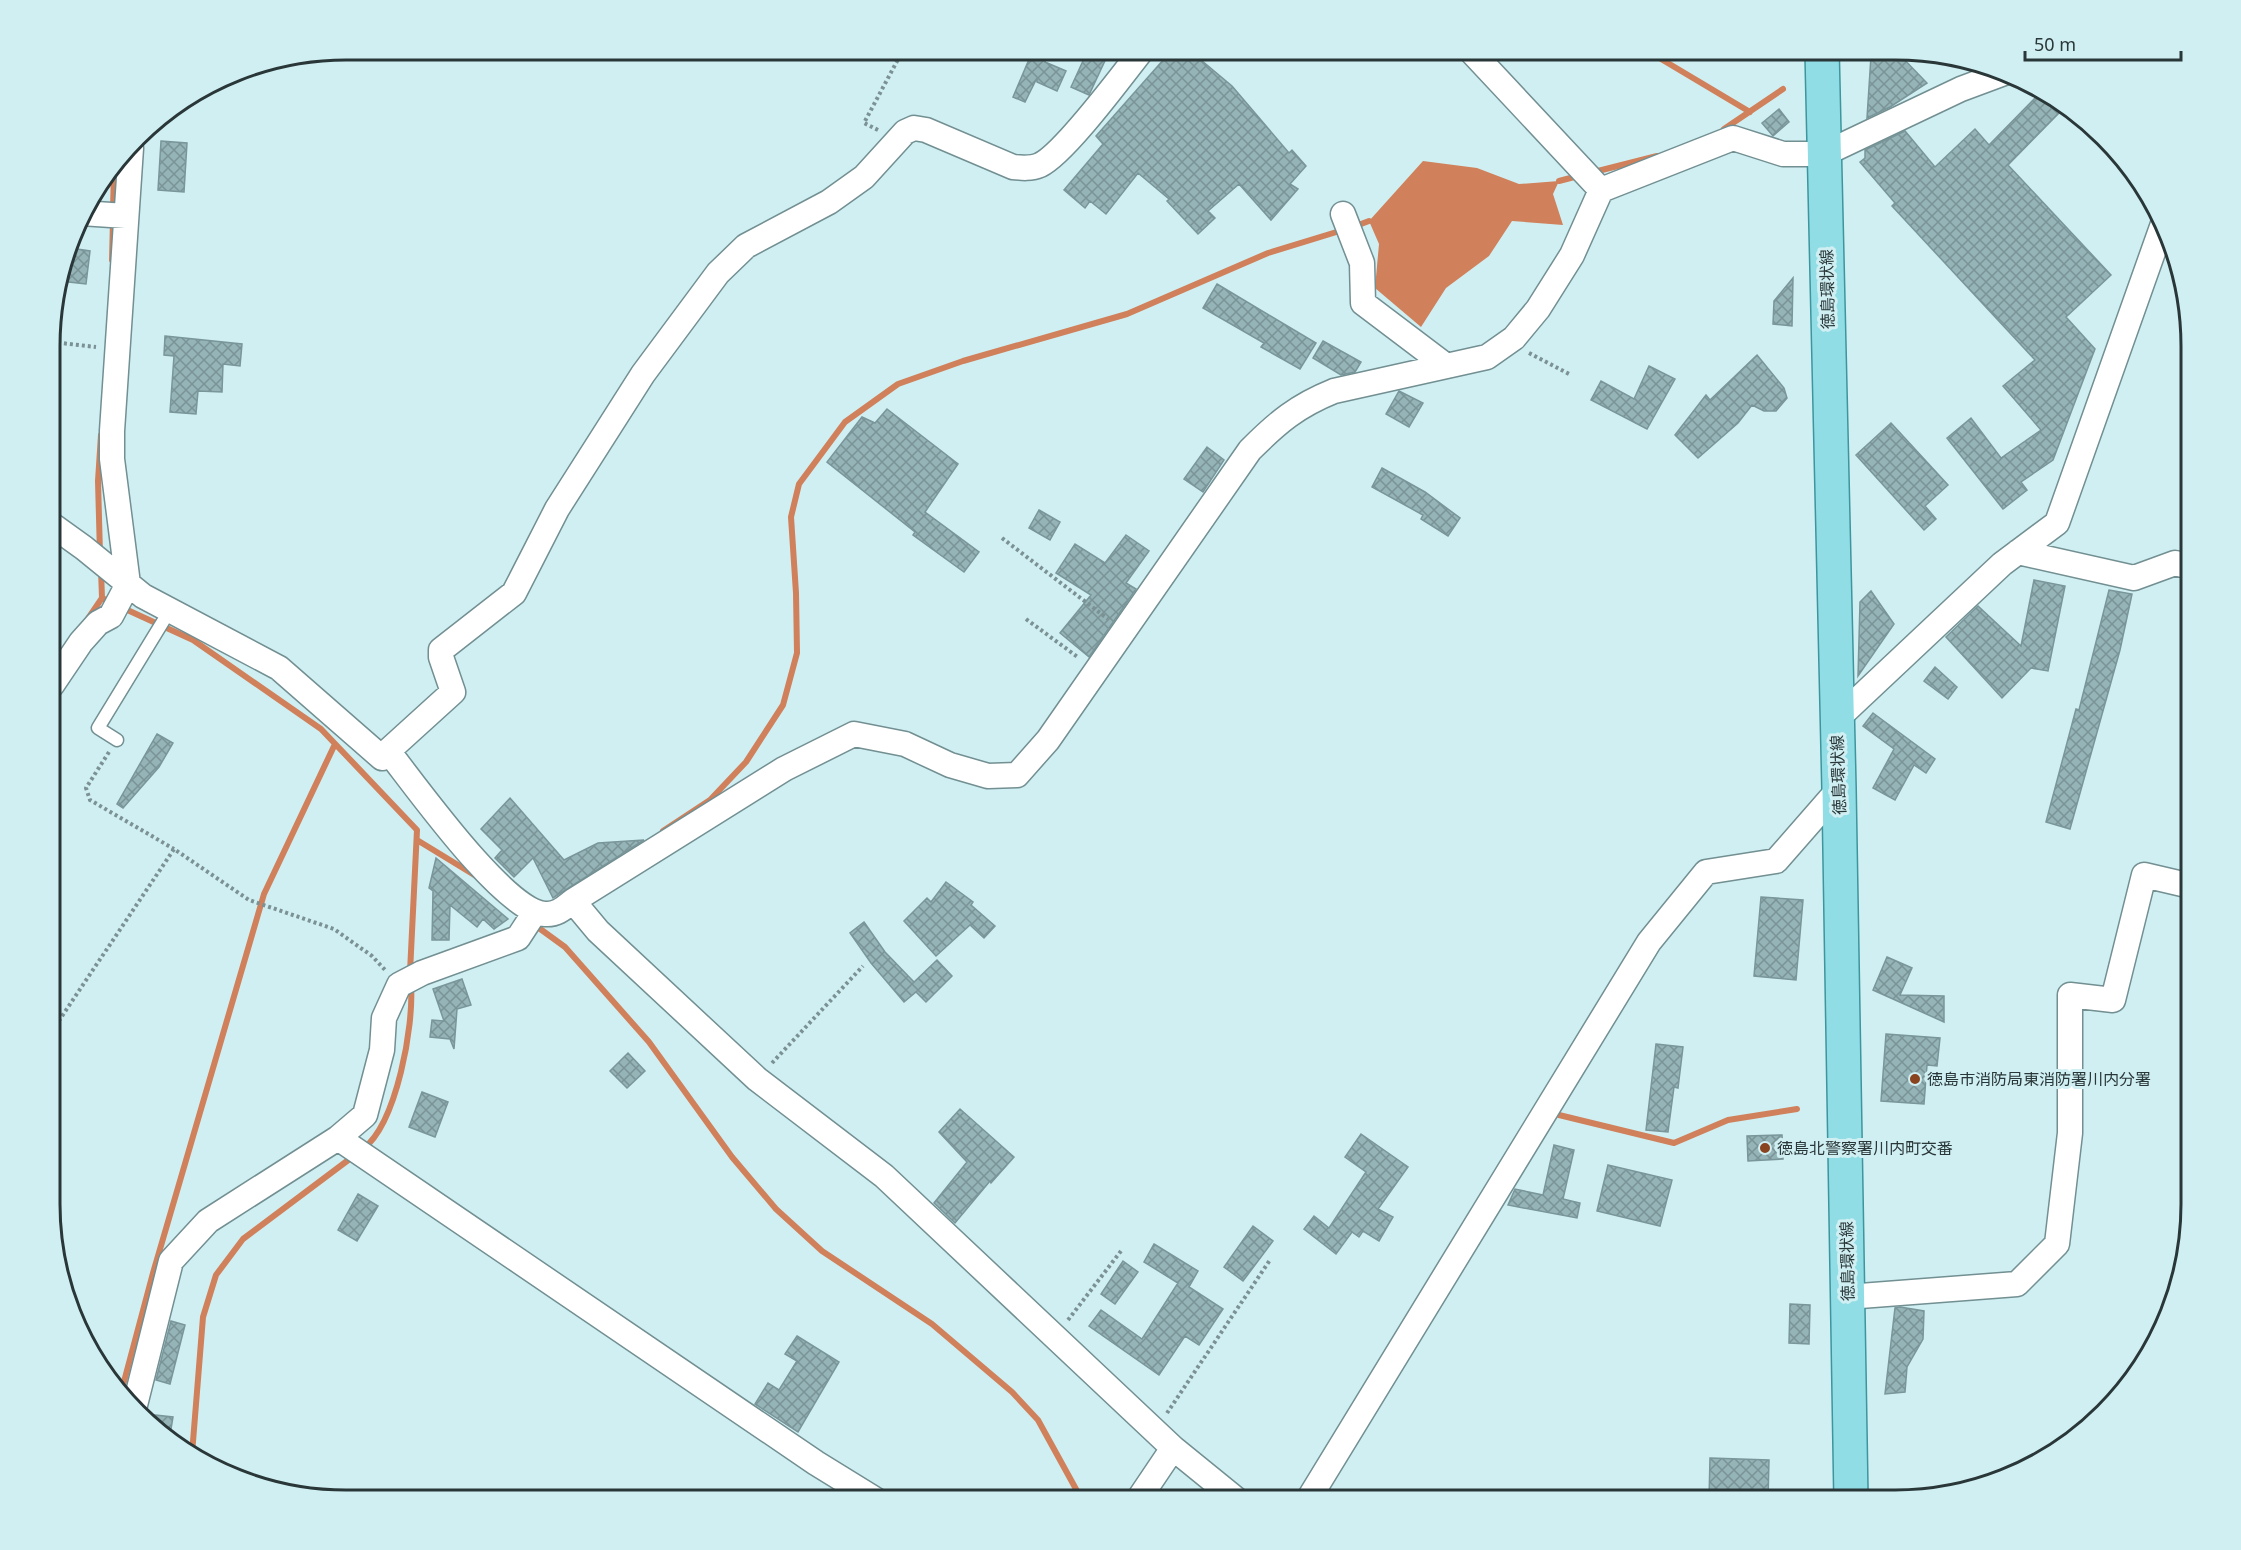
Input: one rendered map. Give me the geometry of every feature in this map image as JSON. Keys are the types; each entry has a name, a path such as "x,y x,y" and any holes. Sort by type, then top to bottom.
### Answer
{"main road":[{"name":"徳島環状線","path":"1822,60 1839,789 1851,1490"}],"street":[{"path":"60,532 114,576 143,596 165,619 279,668 382,758 453,692 441,657 441,650 514,593 563,499 643,374 704,289 746,246 829,202 864,177 905,132 914,128 926,130 1013,167 1028,169 1041,165 1090,114 1134,60"},
{"path":"1479,60 1601,190"},
{"path":"137,1399 171,1261 208,1221 352,1147 364,1116 382,1050 384,1018 409,980 518,938 531,920 545,914 560,912 573,901 784,769 854,734 905,744 950,765 988,776 1017,775 1048,740 1250,450 1284,416 1309,400 1334,391 1487,357 1508,342 1538,309 1572,255 1601,190 1733,138 1784,154 1824,154 1961,89 1993,77"},
{"path":"60,673 81,642 98,623 111,616 114,576 112,431 130,158"},
{"path":"92,214 126,216"},
{"path":"1343,214 1362,263 1363,303 1445,365"},
{"path":"1837,719 2018,552 2057,523 2159,236"},
{"path":"2018,552 2134,578 2175,563 2181,564"},
{"path":"388,751 456,841 524,906 531,920"},
{"path":"1314,1490 1649,942 1706,872 1776,861 1839,789"},
{"path":"1847,1297 2017,1284 2057,1244 2070,1133 2070,995 2113,1000 2144,876 2181,884"},
{"path":"573,901 598,932 757,1079 884,1176 1154,1431 1225,1490"},
{"path":"352,1147 860,1490"},
{"path":"1145,1490 1173,1448"}],"lane":[{"path":"117,740 98,728 165,619"}],"path":[{"path":"898,60 864,123 898,140"},
{"path":"1508,342 1571,375"},
{"path":"60,343 87,346"},
{"path":"1002,538 1124,631"},
{"path":"1026,619 1096,670"},
{"path":"117,740 86,788 90,800 174,849 249,900 334,929 409,980"},
{"path":"60,1020 174,849"},
{"path":"757,1079 863,966"},
{"path":"1054,1337 1121,1251"},
{"path":"1154,1431 1270,1260"}],"shaded area":[{"path":"1423,161 1477,168 1519,184 1559,181 1553,194 1563,225 1512,221 1489,256 1446,288 1421,327 1375,288 1379,244 1369,221"}],"building":[{"path":"1029,60 1046,60 1045,62 1066,71 1057,91 1037,82 1037,78 1025,102 1013,97"},
{"path":"1083,60 1105,60 1089,95 1071,87"},
{"path":"1163,60 1201,60 1232,86 1289,153 1292,150 1306,166 1290,184 1298,189 1271,220 1239,184 1208,211 1215,218 1198,234 1167,201 1169,199 1138,173 1106,214 1090,201 1085,208 1064,190 1103,144 1096,136"},
{"path":"1871,60 1905,61 1927,83 1890,107 1867,118"},
{"path":"2036,97 2060,112 2008,165 2111,275 2066,317 2095,349 2053,460 2021,482 2027,490 2003,509 1947,438 1971,418 2001,458 2041,430 2003,386 2035,360 1892,206 1895,203 1860,162 1865,158 1865,150 1905,131 1935,167 1975,129 1989,145"},
{"path":"1779,109 1789,122 1773,136 1762,123"},
{"path":"161,141 187,143 184,192 158,190"},
{"path":"77,249 90,251 86,284 67,282"},
{"path":"1793,278 1792,326 1773,324 1774,301"},
{"path":"1217,284 1316,343 1300,369 1261,347 1264,343 1203,308"},
{"path":"165,336 242,344 240,366 223,364 222,392 198,391 196,414 170,412 174,356 164,355"},
{"path":"1323,341 1361,362 1355,372 1341,375 1313,358"},
{"path":"1757,355 1784,388 1787,398 1776,411 1764,411 1752,405 1738,423 1698,458 1675,435 1706,395 1710,400"},
{"path":"1649,366 1675,379 1647,429 1591,400 1601,381 1634,399"},
{"path":"1399,391 1423,403 1409,427 1386,414"},
{"path":"887,409 958,464 925,512 979,552 964,572 913,535 915,532 827,462 862,417 875,423"},
{"path":"1891,423 1948,485 1925,506 1936,519 1924,530 1856,455"},
{"path":"1207,447 1224,460 1203,492 1184,479"},
{"path":"1382,468 1425,492 1460,518 1448,536 1421,519 1423,515 1372,487"},
{"path":"1039,510 1060,522 1050,540 1029,528"},
{"path":"1126,535 1149,551 1126,583 1136,589 1089,657 1060,633 1091,595 1056,573 1075,544 1105,563"},
{"path":"2034,580 2065,586 2048,671 2031,668 2002,698 1946,637 1978,606 2021,646"},
{"path":"2109,590 2132,594 2120,650 2070,829 2046,822 2076,709 2079,710"},
{"path":"1871,591 1894,624 1858,676 1860,602"},
{"path":"1935,667 1957,687 1948,699 1924,681"},
{"path":"1873,713 1935,759 1926,773 1914,765 1895,800 1873,788 1894,749 1863,726"},
{"path":"157,734 173,743 159,767 123,808 117,804"},
{"path":"510,798 564,860 598,843 644,840 553,898 533,858 514,877 495,858 502,850 481,829"},
{"path":"436,858 508,919 494,929 483,919 477,927 450,905 449,940 432,940 433,891 429,888"},
{"path":"946,882 973,902 971,905 995,926 984,938 970,925 936,956 904,921 927,898 931,902"},
{"path":"1761,897 1803,900 1796,980 1754,976"},
{"path":"864,922 885,952 914,982 937,960 952,976 926,1002 916,992 904,1002 871,963 850,933"},
{"path":"1887,957 1912,968 1900,995 1944,996 1944,1022 1873,990"},
{"path":"462,979 471,1005 457,1009 454,1049 450,1039 430,1037 432,1020 444,1021 433,989"},
{"path":"1886,1034 1940,1038 1937,1066 1927,1065 1924,1104 1881,1101"},
{"path":"1656,1044 1683,1047 1678,1088 1674,1087 1668,1132 1646,1130"},
{"path":"628,1053 645,1071 627,1088 610,1071"},
{"path":"422,1092 448,1102 435,1137 409,1127"},
{"path":"960,1109 1014,1157 991,1183 990,1181 955,1223 934,1203 967,1162 939,1132"},
{"path":"1361,1134 1408,1167 1378,1209 1393,1217 1379,1241 1363,1231 1359,1237 1352,1232 1336,1254 1304,1229 1314,1216 1329,1228 1366,1172 1345,1157"},
{"name":"徳島北警察署川内町交番","path":"1782,1135 1783,1159 1748,1161 1747,1136"},
{"path":"1554,1145 1574,1150 1563,1199 1580,1203 1577,1218 1508,1205 1515,1189 1543,1195"},
{"path":"1608,1165 1672,1180 1660,1226 1597,1211"},
{"path":"358,1194 378,1206 357,1241 338,1230"},
{"path":"1253,1226 1273,1241 1243,1281 1224,1267"},
{"path":"1154,1244 1198,1271 1189,1287 1223,1309 1199,1345 1185,1336 1159,1375 1089,1326 1101,1310 1142,1339 1178,1283 1144,1262"},
{"path":"1123,1261 1138,1272 1115,1304 1101,1294"},
{"path":"1790,1304 1810,1305 1809,1344 1789,1343"},
{"path":"1895,1308 1924,1311 1923,1339 1907,1367 1905,1392 1885,1394"},
{"path":"171,1321 185,1325 170,1384 156,1380"},
{"path":"797,1336 839,1362 798,1432 755,1404 768,1383 779,1390 797,1361 785,1354"},
{"path":"153,1415 173,1417 171,1430"},
{"path":"1710,1458 1769,1460 1768,1490 1709,1490"}],"waterway":[{"path":"1663,60 1750,112"},
{"path":"1724,129 1783,89"},
{"path":"1594,172 1657,156"},
{"path":"1559,181 1578,176"},
{"path":"113,209 114,179"},
{"path":"112,260 113,220"},
{"path":"1353,227 1369,221"},
{"path":"663,831 710,800 746,762 783,705 797,653 791,517 799,484 845,422 898,384 963,361 1127,314 1268,253 1343,230"},
{"path":"100,554 98,481 101,435"},
{"path":"101,570 102,598 113,603"},
{"path":"87,620 102,598"},
{"path":"123,608 193,640 321,729 417,830 410,972"},
{"path":"123,1384 153,1273 264,894 335,744"},
{"path":"417,840 476,876"},
{"path":"532,923 565,947 649,1042 732,1157 776,1209 822,1251 932,1324 1012,1392 1038,1420 1076,1490"},
{"path":"363,1149 375,1136 394,1096 410,1024 411,985"},
{"path":"1559,1115 1674,1143 1728,1120 1797,1109"},
{"path":"193,1446 203,1317 216,1275 243,1239 355,1155"}],"place":[{"name":"徳島市消防局東消防署川内分署","path":"1915,1079"},
{"name":"徳島北警察署川内町交番","path":"1765,1148"}]}
